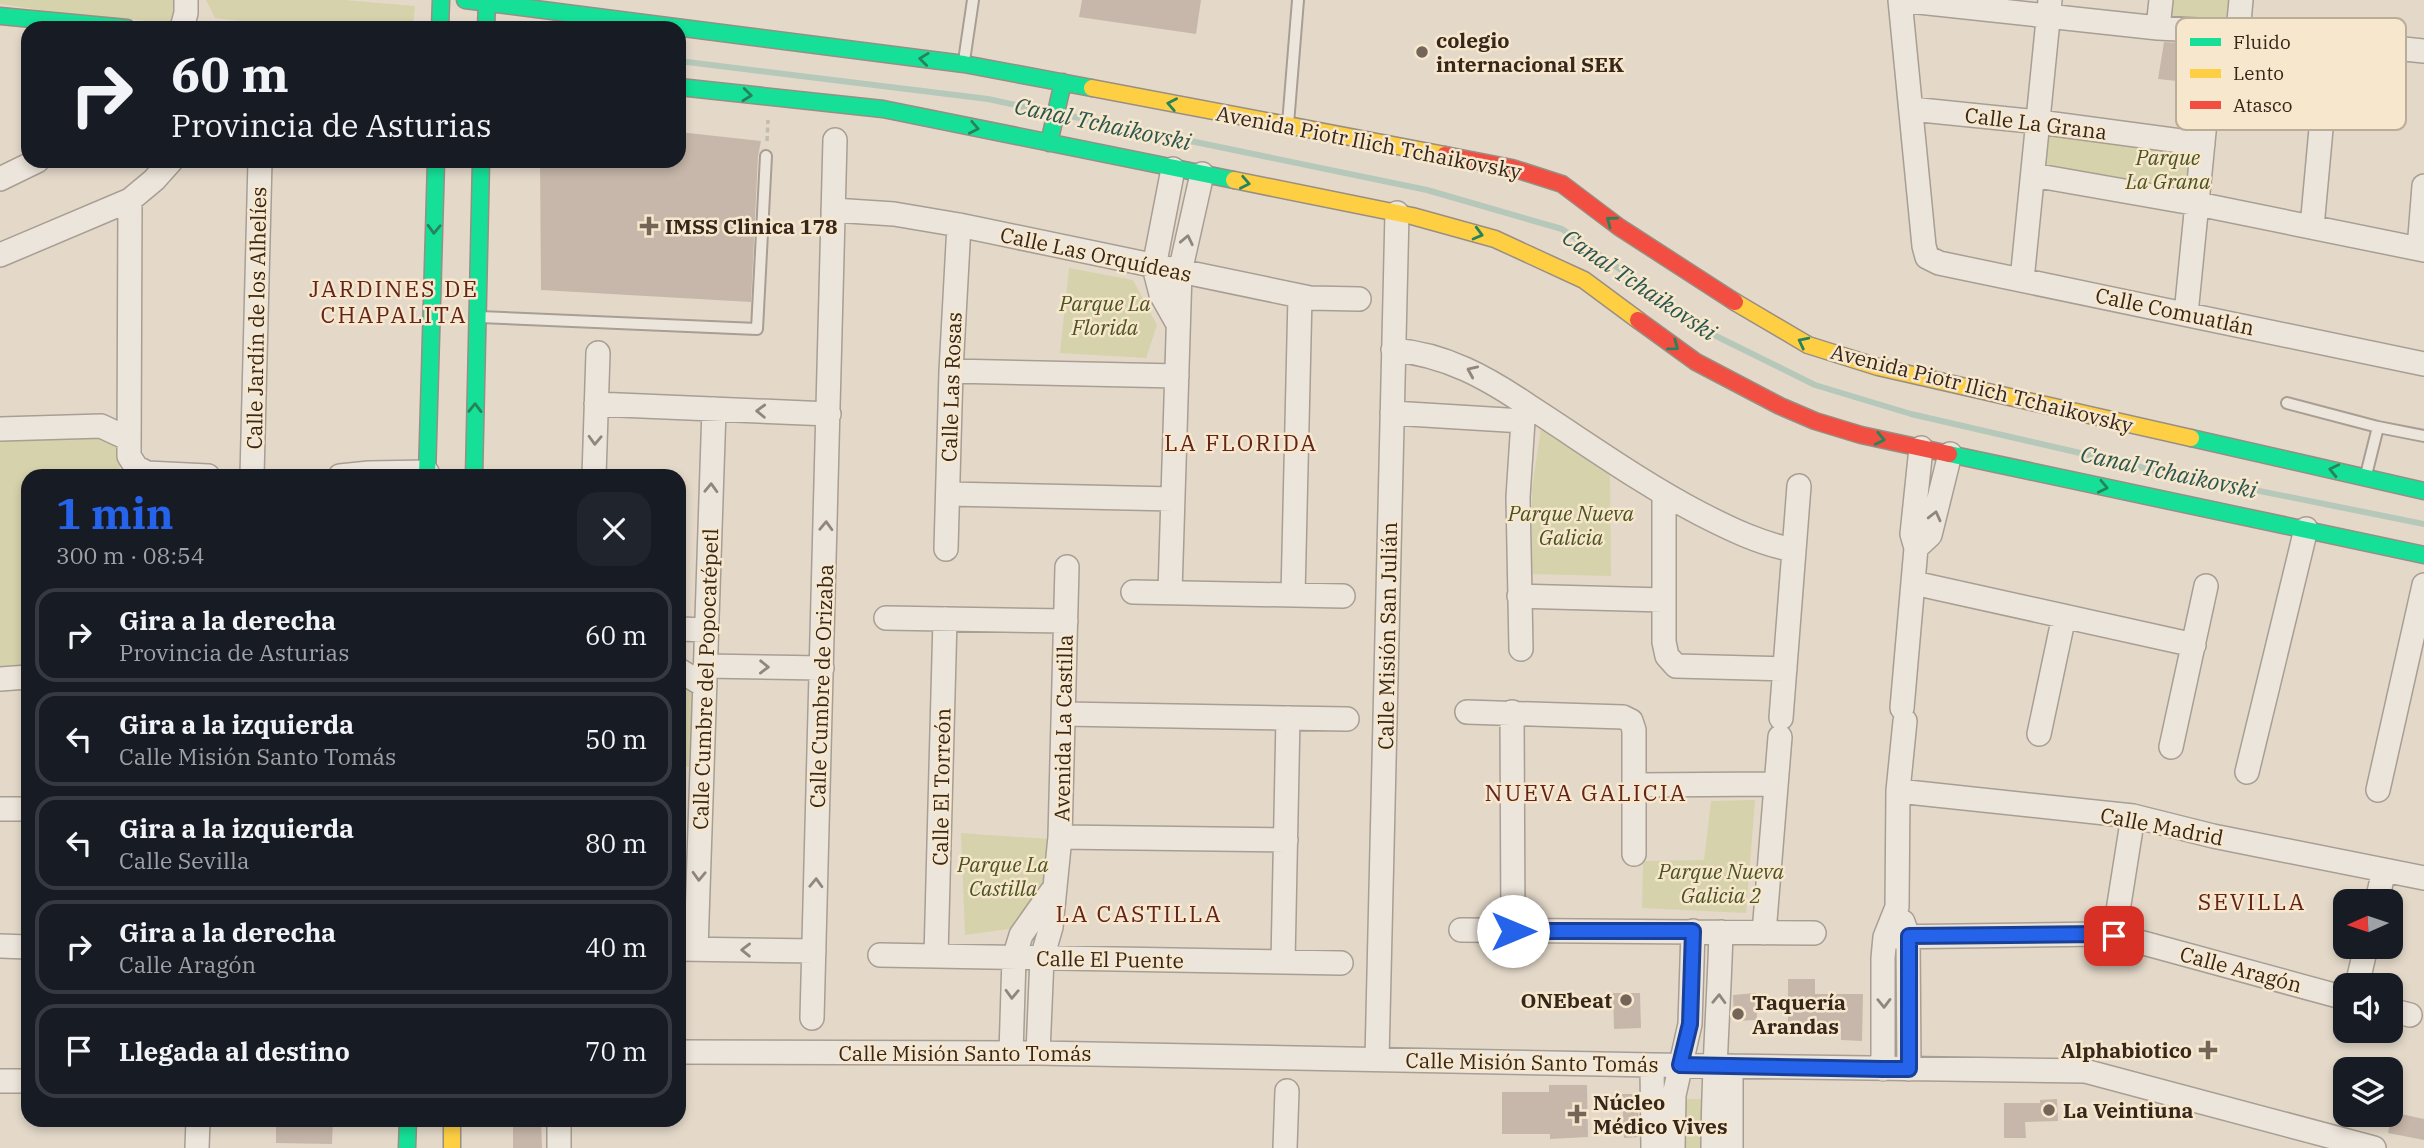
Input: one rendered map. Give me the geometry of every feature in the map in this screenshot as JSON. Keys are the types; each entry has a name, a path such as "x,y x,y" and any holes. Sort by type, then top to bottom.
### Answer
{"street":[{"path":"183,21 186,0"},
{"path":"440,0 440,21"},
{"name":"Avenida Piotr Ilich Tchaikovsky","path":"465,0 622,21"},
{"path":"1911,109 1900,0 2049,7 2158,28 2176,29"},
{"path":"2158,28 2161,0"},
{"path":"2239,18 2241,0"},
{"path":"480,21 487,4"},
{"path":"2022,280 2049,7"},
{"path":"0,16 53,21"},
{"name":"Avenida Piotr Ilich Tchaikovsky","path":"686,29 964,64 1512,168 1562,184 1619,227 1808,345 1878,367 2424,491"},
{"path":"2406,49 2424,51"},
{"path":"1051,135 1063,82"},
{"path":"686,88 883,109 1051,135 1173,169 1397,214 1495,239 1584,280 1696,362 1815,421 1861,435 2424,555"},
{"name":"Calle La Grana","path":"1911,109 2039,122 2203,144"},
{"name":"Calle Comuatlán","path":"1911,109 1924,246 1927,257 1939,263 2424,365"},
{"path":"2186,314 2204,130"},
{"path":"2312,227 2321,130"},
{"name":"Calle Cumbre de Orizaba","path":"812,1018 835,140"},
{"path":"0,178 22,168"},
{"path":"1,259 130,200 165,168"},
{"name":"Calle Jardín de los Alhelíes","path":"252,469 260,168"},
{"path":"427,469 436,168"},
{"path":"474,469 481,168"},
{"path":"1173,169 1154,267 1161,294 1178,324"},
{"path":"1170,593 1180,272 1202,174"},
{"path":"2033,175 2198,204 2421,249 2424,186"},
{"path":"130,200 128,439 130,456 140,469"},
{"name":"Calle Las Orquídeas","path":"833,210 894,215 959,225 1300,296 1359,299"},
{"name":"Calle Misión San Julián","path":"1377,1059 1397,214"},
{"name":"Calle Las Rosas","path":"946,549 951,371 959,225"},
{"path":"1293,595 1300,296"},
{"path":"1393,350 1424,355 1493,381 1526,414 1664,494 1759,541 1794,550"},
{"path":"594,469 598,354"},
{"path":"951,371 1177,376"},
{"path":"596,404 829,414"},
{"name":"Calle Cumbre del Popocatépetl","path":"688,949 705,676 714,409"},
{"path":"1392,413 1526,414"},
{"path":"1521,649 1518,497 1526,414"},
{"path":"0,429 101,426 128,439"},
{"path":"1883,1069 1885,937 1897,907 1898,792 1916,548 1912,534 1921,448"},
{"path":"1916,548 1930,536 1950,454"},
{"path":"1764,933 1799,486"},
{"path":"948,494 1173,499"},
{"path":"1664,494 1664,642 1667,656 1676,666 1785,669"},
{"path":"2247,772 2306,529"},
{"name":"Avenida La Castilla","path":"1038,1053 1042,958 1051,927 1060,837 1068,567"},
{"path":"1913,583 2194,645"},
{"path":"2378,790 2424,585"},
{"path":"2171,747 2206,586"},
{"path":"1133,592 1343,596"},
{"path":"1520,596 1664,600"},
{"path":"2039,734 2064,616"},
{"path":"886,618 1066,621"},
{"name":"Calle El Torreón","path":"936,956 945,619"},
{"path":"686,629 706,630"},
{"path":"686,672 705,676 822,668"},
{"path":"0,679 21,678"},
{"path":"1467,712 1623,717 1631,722 1634,730 1634,854"},
{"path":"1512,712 1513,931"},
{"path":"1063,714 1347,719"},
{"path":"1283,962 1288,718"},
{"path":"1635,785 1776,784"},
{"name":"Calle Madrid","path":"1898,792 2133,816 2213,836 2424,878"},
{"path":"0,809 21,810"},
{"path":"2114,936 2133,816"},
{"path":"1060,837 1286,840"},
{"path":"2380,889 2384,870"},
{"name":"Avenida La Castilla","path":"1011,1053 1014,958 1021,935 1054,888"},
{"path":"1897,907 1909,936 1909,1069"},
{"path":"1461,930 1814,933"},
{"path":"1673,1148 1674,1095 1690,1024 1693,931"},
{"path":"1721,932 1718,1021 1731,1148"},
{"name":"Calle Aragón","path":"1885,937 2100,934 2333,995"},
{"path":"0,946 21,947"},
{"path":"688,949 814,951"},
{"name":"Calle El Puente","path":"880,955 1341,963"},
{"name":"Calle Misión Santo Tomás","path":"686,1052 1038,1053 2085,1071 2374,1148"},
{"path":"1652,1065 1653,1148"},
{"path":"1713,1148 1722,1066"},
{"path":"0,1081 21,1081"},
{"path":"1285,1148 1287,1091"},
{"path":"197,1148 198,1127"},
{"path":"407,1148 408,1127"},
{"path":"452,1127 452,1148"},
{"path":"559,1127 559,1148"}],"lane":[{"path":"964,64 973,0"},
{"path":"1287,126 1298,0"},
{"path":"478,317 757,330 766,156"},
{"path":"2287,403 2424,436"},
{"path":"2365,477 2378,427"}],"path":[{"path":"766,156 769,97"}],"green space":[{"path":"0,0 178,0 177,21 82,16 0,4"},
{"path":"206,0 344,0 415,6 414,21 241,21 215,18"},
{"path":"2169,0 2229,0 2227,18 2167,15"},
{"name":"Parque La Grana","path":"2045,129 2194,151 2189,195 2040,172"},
{"name":"Parque La Florida","path":"1069,268 1133,280 1157,325 1146,358 1060,353"},
{"name":"Parque Nueva Galicia","path":"1541,427 1610,471 1611,576 1532,574 1532,489"},
{"path":"99,428 119,444 120,469 21,469 21,670 0,674 0,433"},
{"path":"686,682 696,690 692,767 686,767"},
{"name":"Parque Nueva Galicia 2","path":"1755,800 1746,913 1642,908 1643,861 1704,860 1711,801"},
{"name":"Parque La Castilla","path":"961,833 1049,839 1045,885 1016,928 965,935"},
{"path":"1681,1099 1710,1099 1707,1148 1679,1148"}],"building":[{"path":"1082,0 1201,0 1196,34 1079,17"},
{"path":"2164,42 2176,43 2176,81 2158,79"},
{"name":"IMSS Clinica 178","path":"686,133 761,141 751,302 541,290 540,168 686,168"},
{"path":"1788,979 1815,979 1815,994 1863,994 1862,1041 1841,1040 1841,1027 1788,1027"},
{"path":"1613,993 1640,993 1641,1028 1614,1029"},
{"path":"1756,993 1757,1020 1734,1021 1733,995"},
{"path":"1549,1085 1587,1085 1588,1137 1550,1139 1550,1134 1502,1134 1502,1092 1549,1092"},
{"path":"1622,1094 1638,1094 1639,1137 1624,1138"},
{"path":"2057,1099 2058,1121 2025,1122 2026,1138 2004,1138 2004,1103 2040,1103 2040,1100"},
{"path":"2403,1114 2424,1119 2424,1140 2388,1133 2389,1127 2403,1127"},
{"path":"276,1127 333,1127 332,1144 276,1143"},
{"path":"513,1127 541,1127 542,1148 513,1148"}],"waterway":[{"name":"Canal Tchaikovski","path":"686,62 988,99 1048,112"},
{"name":"Canal Tchaikovski","path":"1065,115 1427,190 1562,229 1716,336 1815,385 1911,414 2145,468 2424,524"}],"traffic: fast":[{"path":"440,21 441,0"},
{"path":"465,0 629,21"},
{"path":"486,21 487,0"},
{"path":"0,16 53,21"},
{"path":"686,28 964,64 1092,88"},
{"path":"1049,143 1063,82"},
{"path":"686,88 883,109 1234,180"},
{"path":"427,469 436,168"},
{"path":"474,469 481,168"},
{"path":"2191,438 2424,491"},
{"path":"1949,454 2424,555"},
{"path":"407,1148 408,1127"}],"traffic: slow":[{"path":"1092,88 1445,155"},
{"path":"1234,180 1412,216 1495,239 1584,280 1638,320"},
{"path":"1735,302 1808,345 1878,367 2191,438"},
{"path":"452,1127 452,1148"}],"traffic: jam":[{"path":"1445,155 1512,168 1562,184 1619,227 1735,302"},
{"path":"1638,320 1696,362 1780,406 1815,421 1861,435 1949,454"}],"place":[{"name":"colegio internacional SEK","path":"1422,52"},
{"name":"IMSS Clinica 178","path":"649,226"},
{"name":"ONEbeat","path":"1626,1000"},
{"name":"Taquería Arandas","path":"1738,1014"},
{"name":"Alphabiotico","path":"2208,1050"},
{"name":"La Veintiuna","path":"2049,1110"},
{"name":"Núcleo Médico Vives","path":"1577,1114"}],"district":[{"name":"JARDINES DE CHAPALITA","path":"394,301"},
{"name":"LA FLORIDA","path":"1241,442"},
{"name":"NUEVA GALICIA","path":"1586,792"},
{"name":"SEVILLA","path":"2252,901"},
{"name":"LA CASTILLA","path":"1139,913"}],"route":[{"path":"1513,931 1693,931 1690,1024 1680,1065 1883,1069 1909,1069 1909,936 2114,936"}]}
